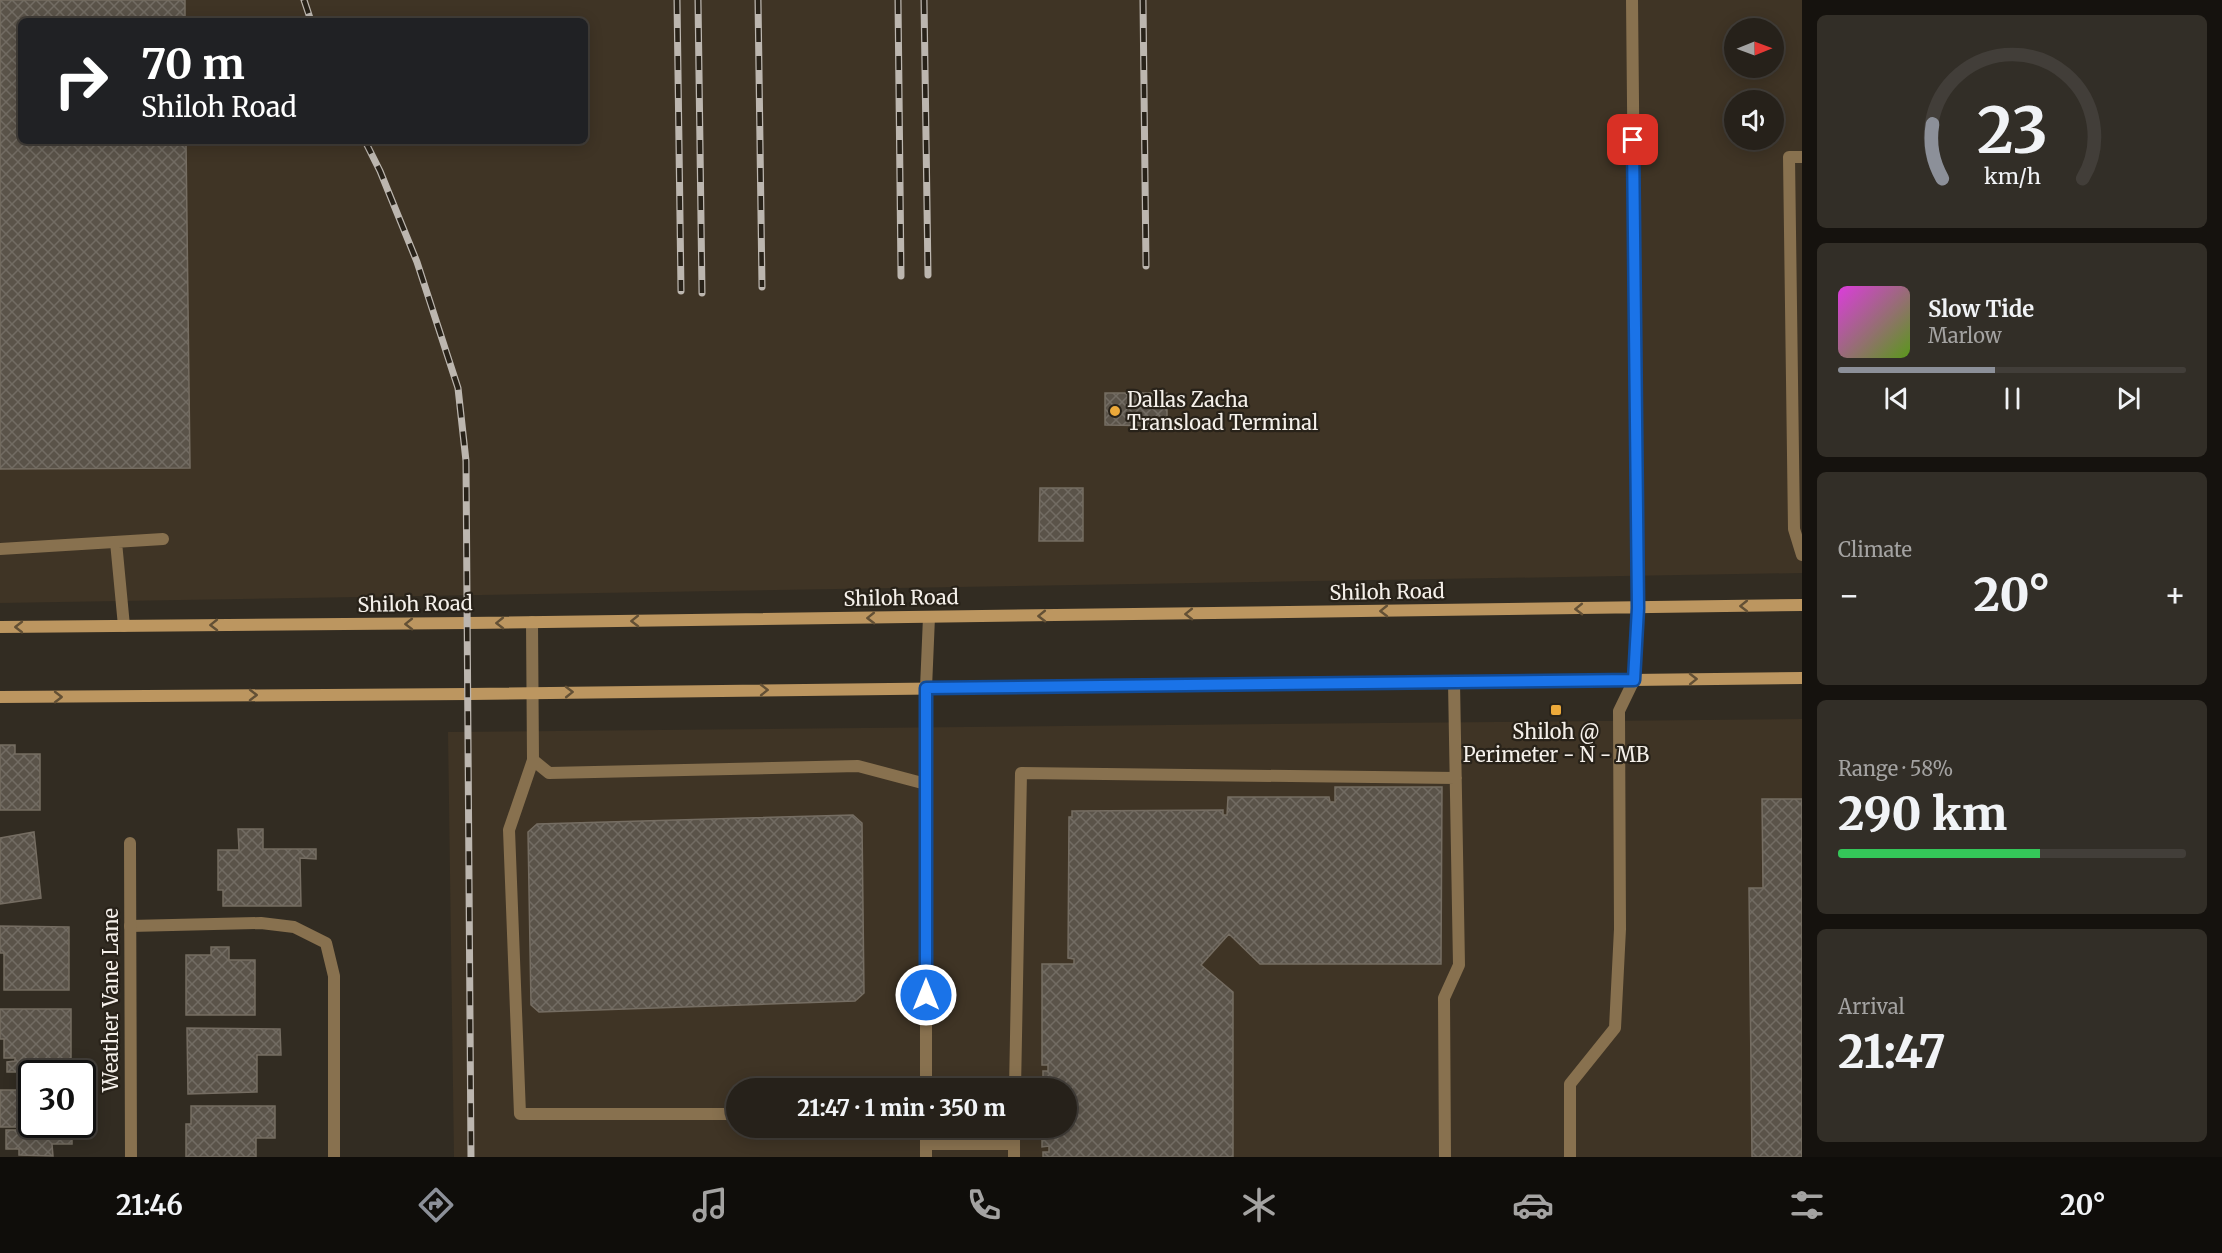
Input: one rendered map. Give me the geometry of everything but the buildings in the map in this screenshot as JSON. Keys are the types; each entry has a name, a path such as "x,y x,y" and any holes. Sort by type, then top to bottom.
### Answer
{"main road":[{"name":"Shiloh Road","path":"0,627 1802,605"},
{"path":"1634,680 1638,608"},
{"path":"0,697 1802,678"}],"street":[{"path":"1632,0 1638,608"},
{"path":"1802,157 1789,157 1798,529 1802,555"},
{"path":"0,549 164,539"},
{"path":"116,542 124,626"},
{"path":"926,1078 926,688 929,617"},
{"path":"532,622 533,760 509,830 520,1114 726,1114"},
{"path":"1570,1157 1570,1084 1615,1028 1620,929 1619,711 1634,680"},
{"path":"1445,1157 1444,998 1459,965 1454,682"},
{"path":"533,760 549,773 858,766 926,784"},
{"path":"1015,1078 1021,773 1456,778"},
{"name":"Weather Vane Lane","path":"129,843 131,1157"},
{"path":"130,926 261,923 294,927 326,943 333,976 334,1157"},
{"path":"1014,1138 1014,1157"},
{"path":"926,1150 1014,1144"}],"shaded area":[{"path":"0,0 1802,0 1802,573 0,603"},
{"path":"1802,719 1802,1157 454,1157 448,732"}],"railway":[{"path":"304,0 310,18"},
{"path":"677,0 681,291"},
{"path":"698,0 702,293"},
{"path":"758,0 762,287"},
{"path":"898,0 901,276"},
{"path":"924,0 928,275"},
{"path":"1143,0 1146,266"},
{"path":"366,144 417,262 458,388 466,461 471,1157"}],"place":[{"name":"Dallas Zacha Transload Terminal","path":"1115,411"},
{"name":"Shiloh @ Perimeter - N - MB","path":"1556,710"}],"route":[{"path":"926,995 926,688 1634,680 1638,608 1633,140"}]}
